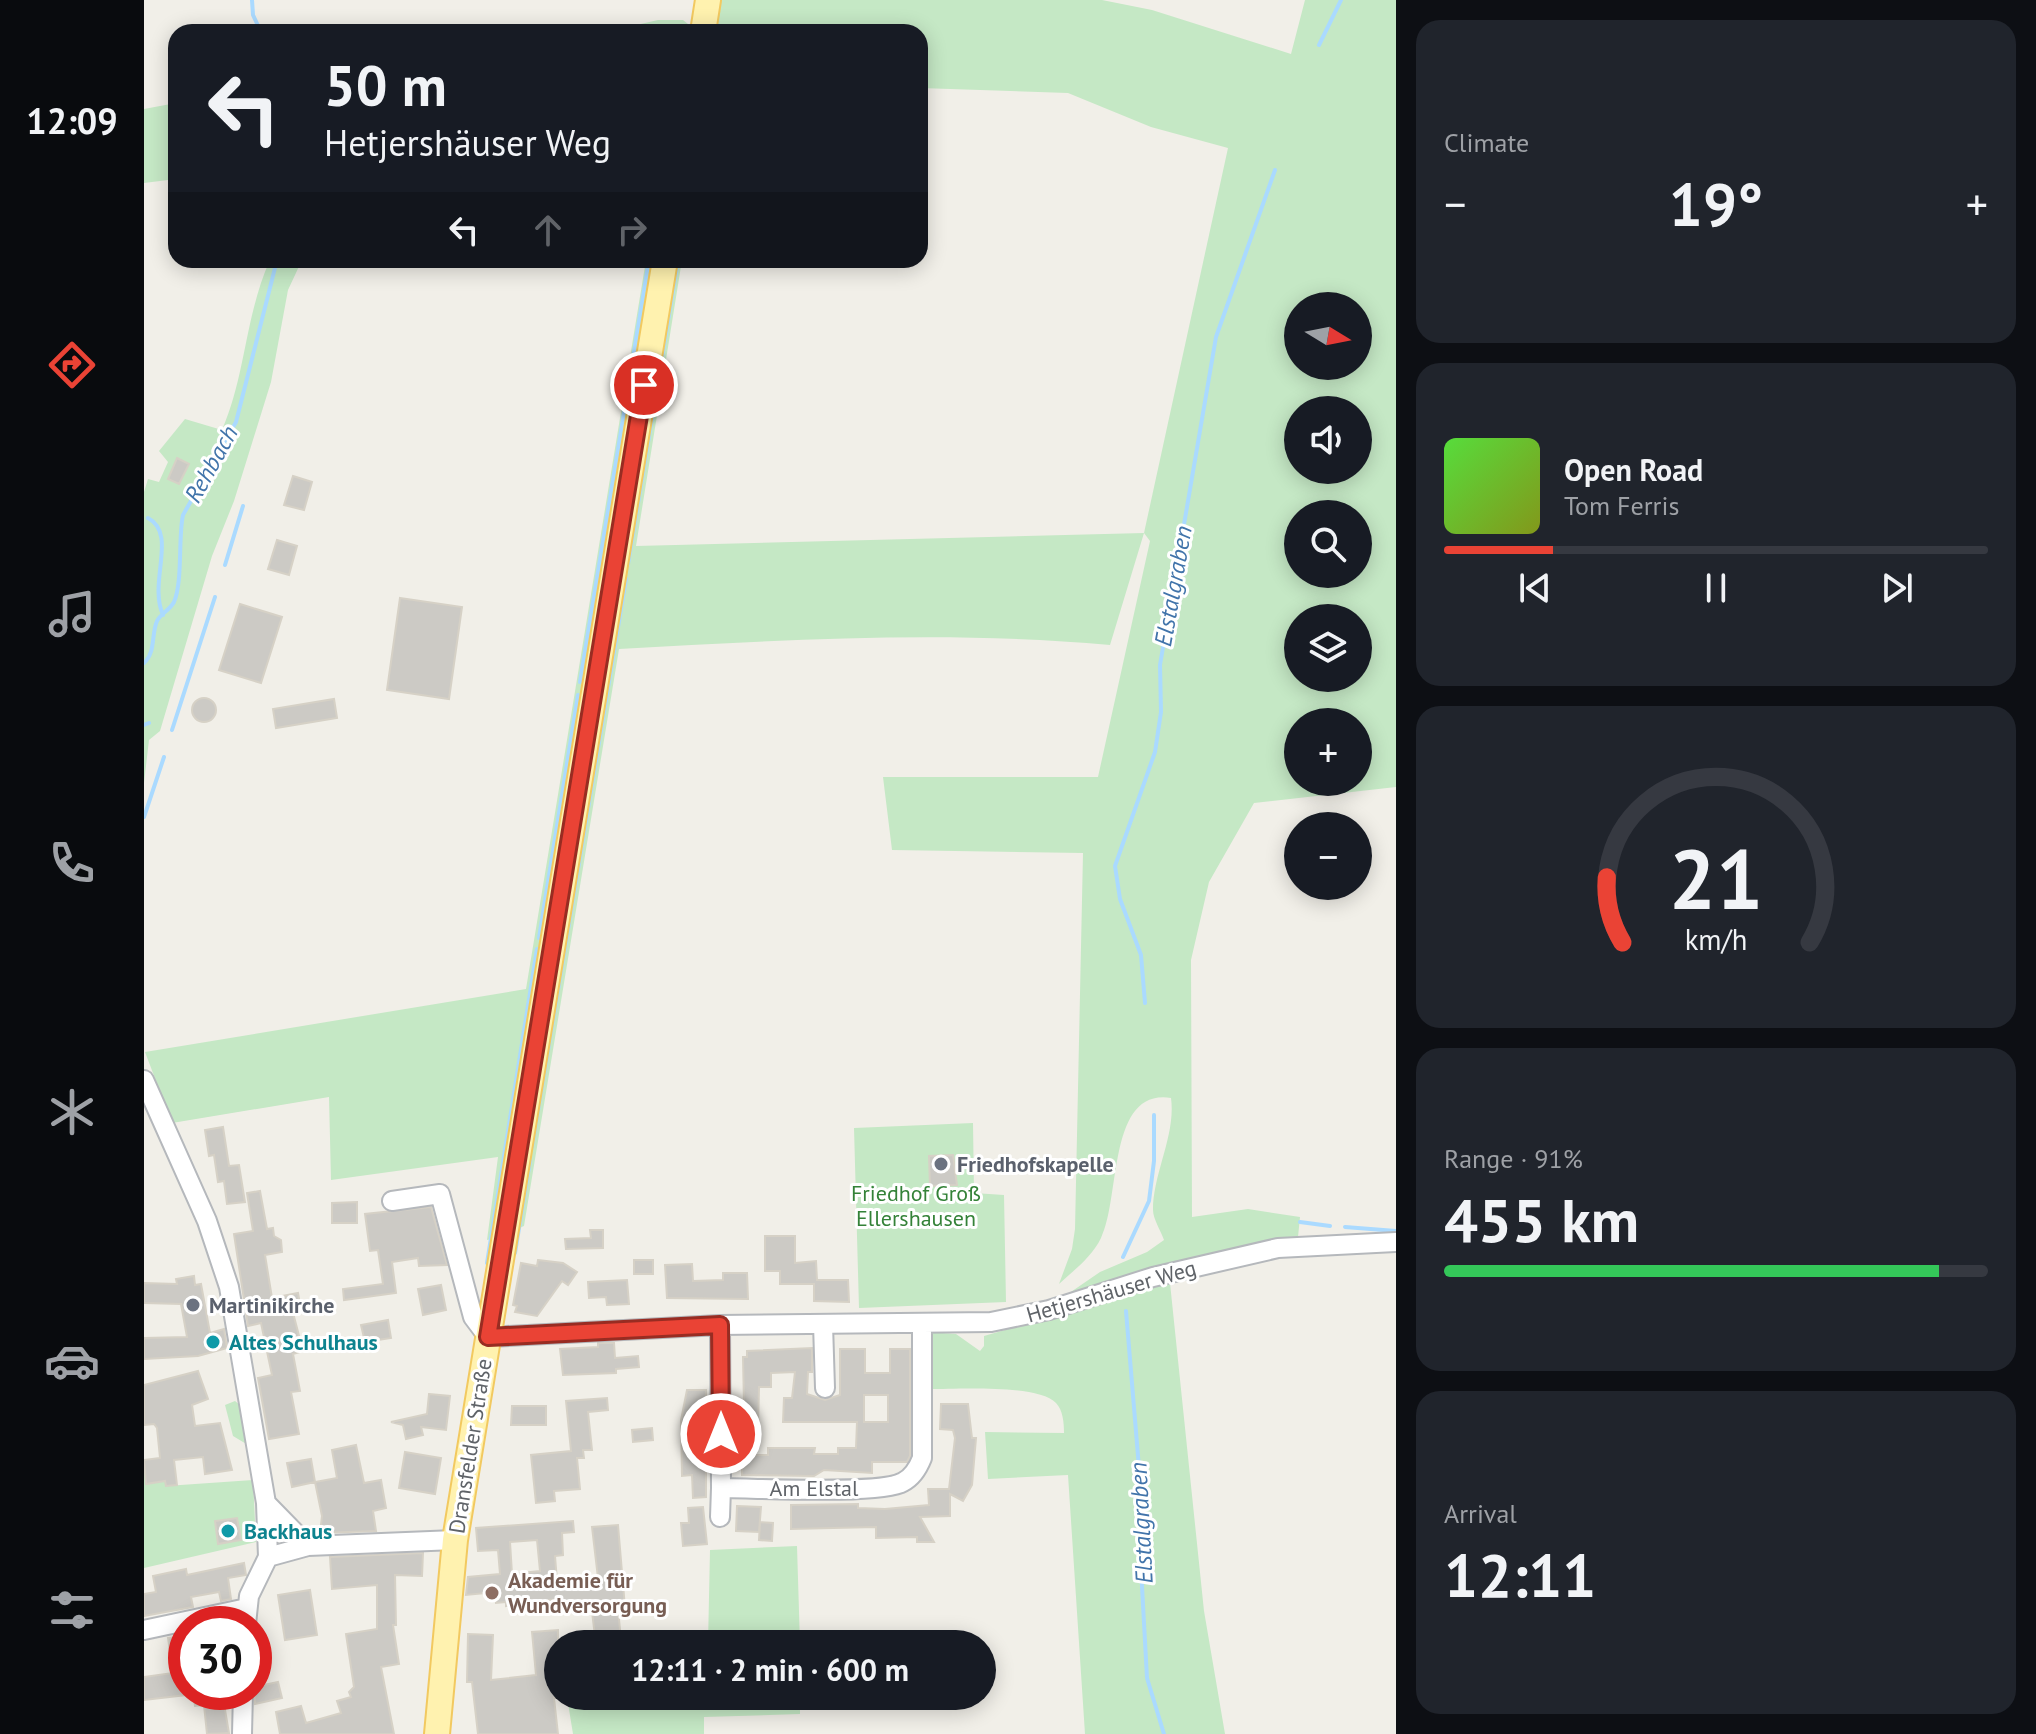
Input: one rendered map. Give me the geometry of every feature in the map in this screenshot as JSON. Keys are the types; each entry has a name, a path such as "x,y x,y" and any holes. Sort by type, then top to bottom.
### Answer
{"main road":[{"path":"704,24 708,0"},
{"name":"Dransfelder Straße","path":"437,1734 455,1540 664,268"}],"street":[{"path":"144,1080 186,1171 225,1271 266,1503 268,1557 249,1596 248,1606"},
{"path":"392,1201 440,1194 473,1317 488,1337"},
{"name":"Hetjershäuser Weg","path":"488,1337 720,1325 922,1324 1011,1319 1153,1277 1278,1248 1396,1242"},
{"path":"823,1324 825,1388"},
{"name":"Am Elstal","path":"721,1488 876,1488 903,1482 913,1475 923,1447 922,1324"},
{"path":"720,1325 720,1517"},
{"path":"266,1503 308,1546"},
{"path":"268,1557 308,1546 455,1540"},
{"path":"144,1630 168,1627"},
{"path":"242,1734 243,1710"}],"green space":[{"path":"719,0 1102,0 1152,10 1291,54 1305,0 1396,0 1396,787 1372,790 1372,708 1284,708 1284,796 1316,796 1254,803 1209,882 1191,960 1192,1217 1248,1209 1300,1217 1298,1237 1196,1257 1065,1296 1100,1272 1147,1252 1164,1240 1153,1210 1168,1140 1171,1098 1150,1100 1136,1110 1126,1127 1101,1238 1088,1257 1059,1284 1072,1249 1075,1229 1083,853 892,850 883,777 1098,777 1150,541 1144,533 1228,148 1151,127 1068,93 928,88 928,24 714,24"},
{"path":"683,20 688,24 641,24"},
{"path":"168,104 168,180 144,183 144,109"},
{"path":"267,268 298,268 288,290 271,382 234,501 212,556 160,731 149,740 144,783 144,492 148,479 159,482 168,462 159,451 185,419 222,430 236,388"},
{"path":"645,268 655,268 496,1238 487,1240 498,1157 331,1180 329,1097 172,1123 145,1052 526,989"},
{"path":"672,268 681,268 636,546 1144,533 1110,645 926,637 619,649 524,1226 514,1230"},
{"name":"Friedhof Groß Ellershausen","path":"973,1123 974,1193 1004,1195 1006,1302 859,1308 854,1128"},
{"path":"1170,1283 1204,1611 1225,1734 1085,1734 1068,1475 988,1479 985,1432 1064,1433 1060,1409 1047,1397 1015,1390 930,1389 930,1332 956,1334 980,1351 984,1346 984,1336"},
{"path":"235,1401 241,1406 248,1445 233,1436 225,1405"},
{"path":"163,1463 166,1486 253,1480 256,1542 144,1568 144,1464"},
{"path":"797,1546 800,1630 708,1630 710,1550"},
{"path":"569,1710 800,1710 800,1714 704,1717 704,1734 573,1734"}],"building":[{"path":"177,458 189,464 179,484 168,479"},
{"path":"293,476 312,482 304,510 284,505"},
{"path":"277,540 297,546 289,575 268,569"},
{"path":"400,598 462,607 449,699 387,690"},
{"path":"240,604 282,617 261,683 219,670"},
{"path":"204,698 215,705 216,710 209,721 204,722 193,715 192,710 199,699"},
{"path":"334,699 337,718 276,728 273,709"},
{"path":"223,1127 229,1166 239,1165 245,1202 227,1204 224,1181 218,1182 214,1155 209,1156 205,1130"},
{"name":"Friedhofskapelle","path":"953,1155 957,1185 930,1186 929,1156"},
{"path":"260,1191 267,1229 273,1228 274,1236 281,1240 282,1252 265,1255 272,1298 298,1293 300,1304 291,1305 303,1351 293,1354 300,1391 291,1392 299,1434 269,1439 258,1378 272,1375 261,1323 248,1326 234,1234 253,1231 247,1193"},
{"path":"357,1202 357,1223 332,1223 332,1203"},
{"path":"431,1207 447,1265 419,1266 418,1258 392,1262 396,1293 344,1300 343,1289 383,1284 378,1250 370,1251 365,1214"},
{"path":"590,1230 603,1230 603,1248 566,1249 565,1239 591,1238"},
{"path":"765,1236 795,1236 795,1263 816,1261 817,1280 848,1280 849,1302 814,1301 814,1284 780,1284 780,1271 765,1271"},
{"path":"538,1260 563,1263 577,1272 568,1285 562,1281 537,1316 515,1312 517,1306 513,1305 521,1263 537,1266"},
{"path":"634,1260 653,1260 653,1274 634,1274"},
{"path":"692,1264 693,1281 723,1280 723,1273 747,1273 748,1299 667,1298 665,1265"},
{"path":"194,1276 195,1285 201,1284 210,1333 224,1329 227,1348 198,1356 144,1359 144,1338 187,1337 181,1304 144,1303 144,1283 177,1284 176,1279"},
{"path":"627,1280 629,1304 607,1305 606,1297 589,1298 588,1282"},
{"path":"441,1285 446,1310 423,1315 418,1289"},
{"path":"388,1320 391,1338 365,1342 361,1325"},
{"path":"598,1343 614,1343 615,1358 638,1356 639,1367 616,1369 616,1373 563,1375 560,1349 598,1347"},
{"path":"812,1348 812,1372 808,1372 807,1394 825,1400 840,1395 840,1349 865,1349 865,1373 890,1373 890,1349 910,1349 910,1456 907,1462 872,1462 872,1473 824,1470 814,1476 742,1475 742,1455 768,1455 768,1448 815,1448 814,1454 838,1454 838,1448 856,1448 857,1422 783,1422 784,1398 792,1398 795,1372 771,1373 771,1387 759,1387 758,1430 735,1429 735,1404 744,1405 743,1357 747,1357 747,1351","holes":["864,1395 888,1395 888,1422 864,1422"]},
{"path":"198,1371 208,1399 192,1405 195,1426 220,1423 232,1470 205,1474 203,1457 174,1460 177,1485 166,1486 165,1481 146,1484 144,1460 160,1458 157,1428 154,1424 144,1425 144,1385"},
{"path":"687,1390 706,1390 706,1497 693,1498 692,1475 682,1476 681,1420"},
{"path":"429,1394 450,1396 446,1430 421,1427 423,1435 406,1439 403,1425 391,1422 427,1414"},
{"path":"607,1398 608,1410 588,1412 592,1450 583,1450 584,1458 577,1458 580,1489 554,1491 555,1501 536,1503 531,1455 571,1451 566,1401"},
{"path":"941,1404 968,1404 972,1438 976,1438 972,1485 963,1501 950,1494 950,1516 920,1517 934,1542 917,1542 917,1537 876,1538 876,1527 791,1529 791,1505 858,1504 858,1508 885,1509 929,1505 928,1489 949,1489 955,1438 953,1430 940,1429"},
{"path":"512,1406 546,1406 546,1425 511,1425"},
{"path":"652,1428 653,1440 633,1442 632,1430"},
{"path":"356,1445 364,1483 381,1480 386,1508 373,1511 376,1531 320,1533 322,1516 315,1482 337,1478 332,1450"},
{"path":"405,1452 441,1458 435,1494 399,1488"},
{"path":"311,1459 315,1482 292,1487 287,1463"},
{"path":"737,1506 761,1507 759,1532 736,1531"},
{"path":"703,1507 707,1544 683,1546 681,1523 689,1523 688,1508"},
{"name":"Backhaus","path":"237,1518 241,1540 218,1544 215,1521"},
{"path":"573,1521 574,1532 562,1533 563,1555 555,1556 557,1581 598,1578 592,1527 618,1525 625,1608 618,1609 620,1630 594,1630 591,1604 559,1606 559,1599 506,1606 506,1602 496,1603 496,1592 466,1595 468,1577 500,1574 498,1550 478,1551 476,1528","holes":["537,1540 540,1571 512,1574 510,1542"]},
{"path":"760,1522 773,1523 772,1541 759,1540"},
{"path":"423,1553 422,1576 395,1575 396,1625 393,1625 399,1664 381,1667 394,1734 280,1734 276,1712 301,1706 306,1723 341,1713 337,1701 351,1697 349,1692 354,1687 346,1634 377,1629 377,1585 332,1589 330,1557"},
{"path":"244,1563 246,1575 228,1578 231,1599 221,1601 219,1592 191,1597 193,1606 168,1606 168,1612 144,1616 144,1594 156,1592 153,1576 186,1569 187,1575"},
{"path":"310,1590 317,1635 285,1640 278,1595"},
{"path":"544,1631 544,1710 555,1710 558,1734 478,1734 472,1682 467,1682 468,1634 493,1635 491,1680 536,1675 532,1632"},
{"path":"168,1674 168,1697 144,1700 144,1677"},
{"path":"278,1682 282,1698 272,1700 272,1683"},
{"path":"205,1710 225,1710 229,1733 207,1734"}],"waterway":[{"name":"Rehbach","path":"252,0 257,24"},
{"name":"Elstalgraben","path":"1319,45 1341,0"},
{"name":"Elstalgraben","path":"1145,1003 1141,955 1120,899 1115,866 1155,752 1161,712 1160,665 1216,337 1275,170"},
{"name":"Rehbach","path":"144,663 152,649 157,621 172,605 177,593 183,515 236,422 275,268"},
{"path":"580,682 648,268"},
{"path":"628,564 677,268"},
{"path":"225,565 243,506"},
{"path":"148,518 157,525 161,535 159,602 163,615"},
{"path":"532,1147 626,579"},
{"path":"172,730 215,597"},
{"path":"539,938 578,695"},
{"path":"144,725 149,723"},
{"path":"144,817 164,757"},
{"path":"487,1263 537,949"},
{"name":"Elstalgraben","path":"1123,1257 1149,1201 1154,1161 1154,1115"},
{"path":"515,1253 530,1161"},
{"path":"1300,1222 1330,1226"},
{"path":"1345,1227 1396,1231"},
{"name":"Elstalgraben","path":"1126,1311 1144,1528 1141,1568 1147,1678 1164,1734"}],"place":[{"name":"Friedhofskapelle","path":"941,1164"},
{"name":"Martinikirche","path":"193,1305"},
{"name":"Altes Schulhaus","path":"213,1342"},
{"name":"Backhaus","path":"228,1531"},
{"name":"Akademie für Wundversorgung","path":"492,1593"}],"route":[{"path":"644,385 488,1337 720,1325 721,1434"}]}
